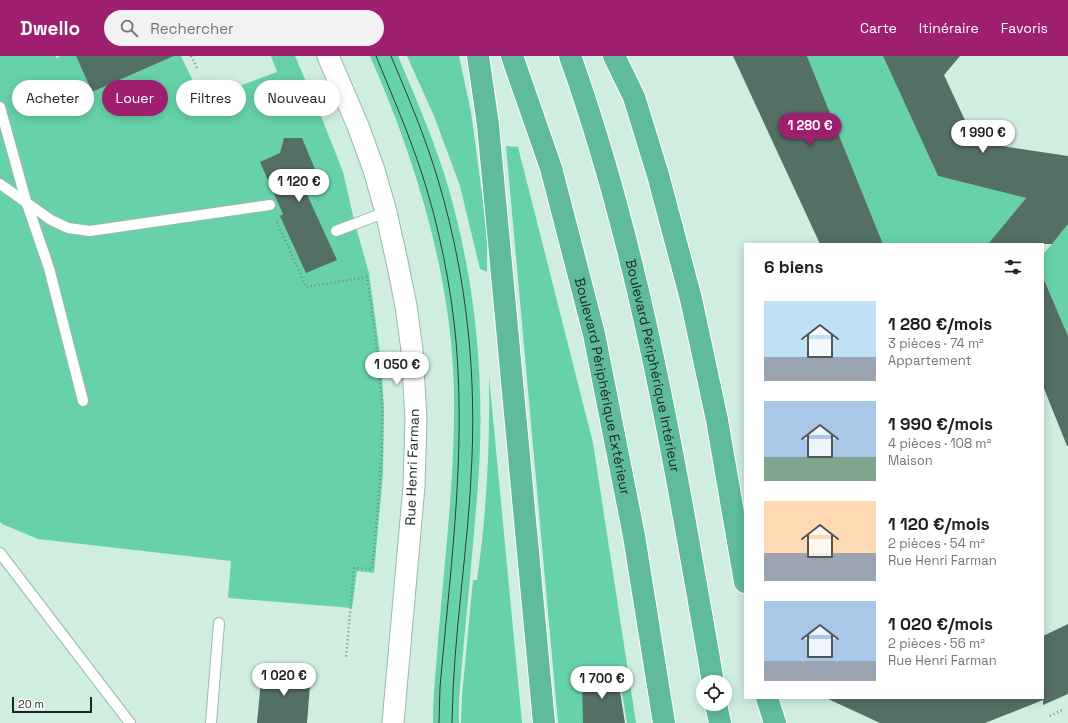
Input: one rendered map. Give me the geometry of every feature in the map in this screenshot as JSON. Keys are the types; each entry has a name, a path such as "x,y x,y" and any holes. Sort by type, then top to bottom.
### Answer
{"highway":[{"path":"478,56 489,133 544,723"},
{"name":"Boulevard Périphérique Extérieur","path":"512,56 551,168 594,334 634,536 664,723"},
{"name":"Boulevard Périphérique Intérieur","path":"570,56 586,101 618,210 643,310 672,449 712,675"},
{"path":"614,56 634,97 658,175 691,299 717,420 744,576"},
{"path":"767,699 775,723"},
{"path":"717,711 720,723"}],"street":[{"name":"Rue Henri Farman","path":"328,56 358,126 374,170 386,212 406,306 412,350 416,419 414,486 393,723"}],"lane":[{"path":"0,107 26,202 49,268 83,401"},
{"path":"0,184 51,220 68,228 90,231 270,205"},
{"path":"336,231 386,212"},
{"path":"0,553 130,723"},
{"path":"211,723 219,623"}],"path":[{"path":"191,56 198,70"},
{"path":"270,205 306,287 367,277 379,367 382,411 380,475 372,569 354,568 346,658"},
{"path":"1050,716 1064,709"}],"green space":[{"path":"0,56 55,56 57,58 60,56 76,56 87,80 12,80 12,116 94,116 94,91 102,88 102,116 168,116 168,80 119,80 174,56 181,56 192,80 176,80 176,116 246,116 246,84 254,81 254,116 321,116 343,172 355,224 369,273 381,361 384,408 383,473 374,573 357,571 352,608 228,598 231,561 38,539 0,522"},
{"path":"271,56 295,56 305,80 256,80 277,72"},
{"path":"370,56 398,56 427,127 443,170 454,208 463,247 476,326 479,365 480,445 478,485 460,682 459,723 433,723 453,447 453,372 449,326 442,279 432,233 419,188 405,143"},
{"path":"407,56 459,56 471,112 487,231 487,272 480,269 460,186 434,116"},
{"path":"807,56 883,56 938,176 1026,198 989,243 883,243"},
{"path":"506,146 518,147 593,443 636,723 627,723 619,675 582,678 587,723 558,723"},
{"path":"1068,224 1068,336 1044,278 1044,254"},
{"path":"489,376 522,723 461,723 462,696 473,580 477,580 485,504 489,427"}],"building":[{"path":"76,56 174,56 119,80 102,80 102,88 94,91 94,80 87,80"},
{"path":"733,56 807,56 883,243 820,243"},
{"path":"883,56 960,56 944,75 975,142 1068,156 1068,224 1052,244 989,243 1026,198 938,176"},
{"path":"284,138 302,138 320,181 304,188 337,260 306,273 280,216 283,214 260,162 280,153"},
{"path":"1044,279 1068,336 1067,446 1044,388"},
{"path":"1068,624 1068,694 1043,705 1043,700 985,723 880,723 828,699 1044,699 1044,636"},
{"path":"262,669 311,673 307,723 257,723"},
{"path":"617,673 625,723 583,723 582,679"}],"tram line":[{"path":"376,56 412,144 434,214 444,256 456,341 459,384 458,471 456,514 440,687 439,723"},
{"path":"391,56 414,111 434,167 444,202 460,274 470,347 473,420 472,457 468,524 455,656 452,723"}]}
